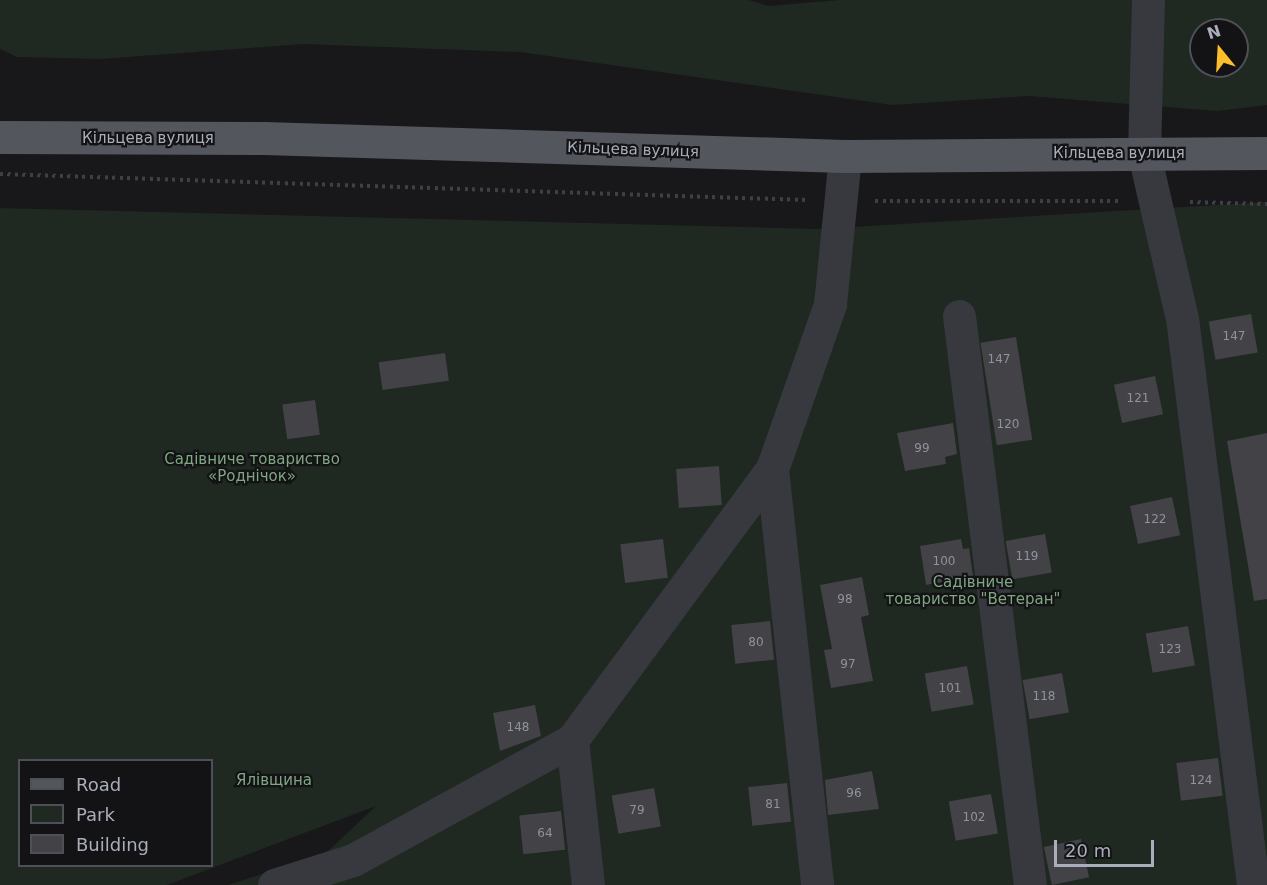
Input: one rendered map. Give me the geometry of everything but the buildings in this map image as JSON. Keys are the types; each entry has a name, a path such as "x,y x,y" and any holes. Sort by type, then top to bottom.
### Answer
{"main road":[{"name":"Кільцева вулиця","path":"1,136 264,138 845,156 1267,153"}],"street":[{"path":"1148,0 1144,154 1153,201 1182,318 1253,885"},
{"path":"274,885 354,872 572,740 772,469 830,304 845,156"},
{"path":"959,316 1030,885"},
{"path":"772,469 817,885"},
{"path":"572,740 588,885"}],"path":[{"path":"0,174 841,201 1153,201 1267,204"}],"green space":[{"path":"0,0 749,0 769,6 839,0 1267,0 1267,105 1218,111 1028,96 892,105 520,52 304,44 101,59 17,57 0,49"},
{"path":"1267,202 1267,885 228,885 326,853 376,806 167,885 0,885 0,208 818,229"}],"park label":[{"name":"Садівниче товариство «Роднічок»","path":"252,468"},
{"name":"Садівниче товариство \"Ветеран\"","path":"973,590"},
{"name":"Ялівщина","path":"274,781"}]}
